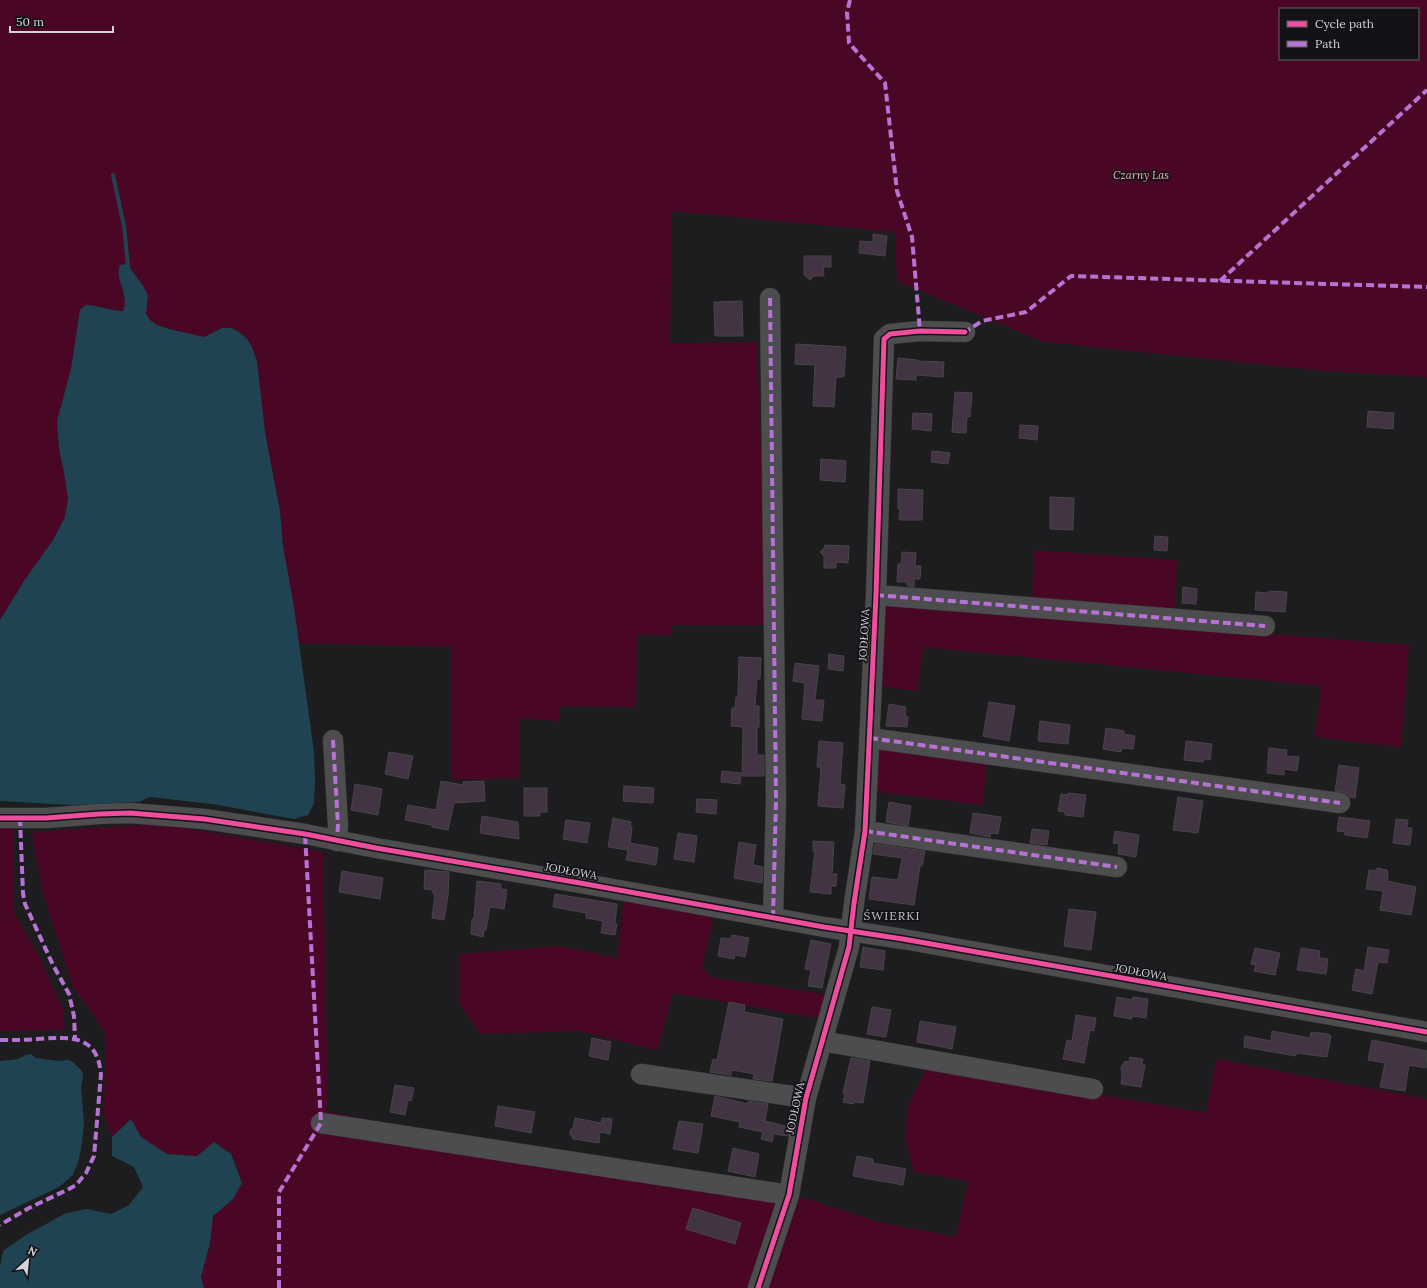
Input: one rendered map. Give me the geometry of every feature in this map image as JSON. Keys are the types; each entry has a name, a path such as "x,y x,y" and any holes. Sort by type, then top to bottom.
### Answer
{"street":[{"path":"770,298 776,800 773,918"},
{"name":"JODŁOWA","path":"758,1288 789,1195 806,1098 850,947 854,903 865,831 876,595 884,339 890,334 920,331 965,332"},
{"path":"876,595 1265,626"},
{"path":"870,738 1340,803"},
{"path":"332,740 338,825 337,841"},
{"name":"JODŁOWA","path":"0,818 46,818 99,814 137,814 204,820 288,832 1427,1032"},
{"path":"865,831 1117,867"},
{"path":"822,1041 1093,1089"},
{"path":"641,1074 806,1098"},
{"path":"321,1123 789,1195"}],"green space":[{"name":"Czarny Las","path":"0,0 1427,0 1427,377 1327,371 1044,342 897,281 895,232 672,211 670,343 757,342 767,625 672,625 672,636 637,634 636,707 559,706 559,721 519,718 519,778 452,780 452,647 298,643 283,546 280,511 265,432 222,328 204,337 157,325 149,320 146,314 143,286 128,265 118,271 126,304 123,311 86,305 80,310 71,369 57,421 59,449 68,498 65,517 53,540 0,620"},
{"path":"1034,550 1177,560 1175,616 1032,604"},
{"path":"881,602 1409,645 1401,747 1315,737 1321,686 923,647 917,691 880,686"},
{"path":"873,745 987,761 983,805 872,791"},
{"path":"161,824 323,852 328,1111 373,1121 376,1136 775,1199 808,1199 878,1222 956,1237 968,1181 914,1172 905,1138 908,1106 928,1065 1206,1113 1216,1059 1427,1099 1427,1288 204,1288 201,1277 210,1243 213,1216 233,1199 242,1182 232,1154 197,1156 167,1154 141,1137 131,1119 112,1137 104,1113 106,1034 72,985 42,890 32,833"},
{"path":"0,825 14,825 14,912 39,956 63,1009 65,1030 0,1031"},
{"path":"624,896 714,915 702,967 711,977 830,995 823,1019 673,993 657,1050 580,1031 480,1034 459,1003 459,954 561,946 617,958"}],"water":[{"path":"120,265 128,265 148,295 146,314 150,320 157,325 169,329 204,337 222,328 231,328 239,332 247,339 252,347 257,361 265,432 280,511 283,546 294,607 314,752 314,803 308,815 294,819 212,804 150,797 139,802 72,805 0,801 0,620 24,581 53,540 65,517 68,498 59,449 57,421 71,369 80,310 86,305 123,311 125,299 119,276 119,270"},
{"path":"31,1054 36,1058 58,1061 68,1060 73,1062 82,1071 83,1078 81,1087 84,1123 79,1159 73,1175 59,1187 0,1215 0,1061 18,1059"},
{"path":"131,1119 141,1137 167,1154 197,1156 214,1142 231,1154 242,1183 233,1199 213,1216 210,1243 201,1277 204,1288 0,1288 0,1267 3,1251 26,1235 66,1213 87,1209 111,1214 129,1205 143,1187 134,1167 112,1156 112,1137"}],"building":[{"path":"873,234 887,236 885,256 859,253 860,241 873,242"},
{"path":"804,256 831,256 831,267 823,267 824,276 814,276 810,280 804,275"},
{"path":"742,301 743,336 715,336 714,302"},
{"path":"796,344 846,347 844,377 836,377 834,407 813,406 815,365 795,364"},
{"path":"898,358 917,361 944,362 943,377 916,375 916,380 896,379"},
{"path":"955,392 972,393 970,417 967,416 966,433 952,432"},
{"path":"1368,411 1394,413 1393,429 1367,427"},
{"path":"913,413 932,414 931,431 912,429"},
{"path":"1020,425 1038,426 1037,440 1019,438"},
{"path":"932,451 950,453 948,464 931,462"},
{"path":"821,459 846,461 845,482 820,480"},
{"path":"898,489 923,490 922,520 899,520 900,509 898,509"},
{"path":"1050,497 1074,498 1073,530 1050,529"},
{"path":"1155,536 1168,537 1167,551 1154,550"},
{"path":"825,545 849,546 848,563 836,562 836,568 824,568 824,556 820,552"},
{"path":"902,552 916,553 915,566 921,566 920,579 914,579 914,587 908,586 906,582 897,582 898,564 901,564"},
{"path":"1183,587 1197,589 1196,604 1182,603"},
{"path":"1269,591 1287,592 1285,612 1255,610 1256,592 1269,593"},
{"path":"829,654 844,656 843,671 828,669"},
{"path":"739,657 761,658 760,679 757,679 755,706 759,706 757,755 764,755 764,776 742,776 743,727 731,726 732,708 735,708 736,697 738,697"},
{"path":"795,663 819,666 815,700 824,700 822,721 802,719 805,683 793,681"},
{"path":"989,702 1015,706 1009,741 983,736"},
{"path":"889,704 906,707 905,716 908,717 907,727 886,726"},
{"path":"1040,721 1070,725 1068,744 1038,741"},
{"path":"1106,728 1124,731 1124,734 1135,736 1133,749 1122,748 1121,752 1103,749"},
{"path":"819,741 843,743 840,784 845,785 843,808 818,806 821,767 817,767"},
{"path":"1186,741 1212,744 1210,760 1204,759 1203,762 1184,760"},
{"path":"1269,748 1287,750 1286,756 1299,757 1297,771 1284,769 1284,775 1267,773"},
{"path":"389,752 413,756 408,779 385,774"},
{"path":"1339,765 1359,768 1355,798 1349,797 1347,794 1342,792 1335,791"},
{"path":"722,771 741,773 740,784 721,782"},
{"path":"441,781 464,785 463,782 484,781 485,801 454,803 448,830 432,827 432,825 405,820 408,805 436,810"},
{"path":"355,784 382,789 378,815 351,810"},
{"path":"624,786 654,788 653,803 623,801"},
{"path":"524,788 547,788 547,812 540,812 540,816 524,816"},
{"path":"1068,793 1086,795 1083,817 1065,815 1065,812 1058,811 1061,794 1068,795"},
{"path":"1178,797 1203,801 1198,833 1173,830"},
{"path":"697,799 717,800 716,814 696,812"},
{"path":"889,802 911,806 908,826 886,822"},
{"path":"973,813 1001,817 998,834 991,833 990,837 970,833"},
{"path":"482,816 518,822 519,839 480,833"},
{"path":"1339,817 1370,821 1367,838 1345,835 1345,832 1337,831"},
{"path":"613,818 631,822 630,827 632,827 630,843 658,848 656,865 626,860 628,850 608,847"},
{"path":"1396,819 1408,820 1407,828 1412,828 1410,845 1393,843"},
{"path":"566,820 590,823 587,843 563,839"},
{"path":"1032,829 1049,831 1047,845 1030,843"},
{"path":"1115,831 1139,835 1136,857 1118,854 1119,844 1113,843"},
{"path":"678,833 697,836 694,862 674,859"},
{"path":"813,841 834,842 832,874 837,874 836,886 831,886 831,894 810,892 815,851 813,851"},
{"path":"739,842 756,845 753,865 763,867 762,883 734,878"},
{"path":"875,844 925,851 922,866 920,866 914,905 869,899 872,877 898,880 902,858 873,854"},
{"path":"1377,868 1387,870 1387,881 1416,887 1411,915 1380,910 1383,891 1366,889 1369,870 1377,871"},
{"path":"425,870 449,872 448,896 444,920 432,918 435,894 433,894 433,890 424,889"},
{"path":"342,871 383,878 380,899 339,892"},
{"path":"477,881 501,884 501,889 507,890 504,909 490,907 486,930 484,930 483,937 471,934 472,919 474,919"},
{"path":"555,894 617,904 615,924 617,924 615,935 601,933 603,921 586,918 586,913 553,907"},
{"path":"1069,909 1096,912 1091,950 1064,946"},
{"path":"732,935 749,938 745,957 735,955 734,959 718,956 721,938 731,939"},
{"path":"811,940 831,944 822,988 808,986 811,970 805,969"},
{"path":"863,947 885,951 883,970 860,967"},
{"path":"1368,947 1389,950 1387,963 1378,962 1372,994 1352,990 1356,969 1364,971"},
{"path":"1255,948 1280,953 1275,975 1254,971 1256,965 1251,964"},
{"path":"1301,948 1320,951 1319,958 1328,959 1326,974 1297,970"},
{"path":"1117,997 1132,1000 1133,997 1148,999 1146,1018 1132,1016 1132,1019 1114,1016"},
{"path":"729,1002 745,1005 744,1012 783,1019 772,1081 753,1079 754,1074 732,1070 731,1075 710,1072 713,1059 717,1060"},
{"path":"872,1007 891,1010 886,1037 867,1034"},
{"path":"1076,1015 1096,1018 1094,1031 1090,1030 1084,1063 1063,1059 1067,1040 1072,1041"},
{"path":"920,1021 956,1027 952,1049 917,1042"},
{"path":"1272,1031 1310,1038 1311,1032 1328,1034 1331,1036 1327,1057 1296,1053 1296,1056 1244,1047 1245,1036 1271,1041"},
{"path":"592,1038 611,1042 608,1060 589,1056"},
{"path":"1372,1040 1427,1051 1426,1068 1409,1065 1405,1091 1380,1087 1385,1063 1368,1060"},
{"path":"1130,1057 1143,1059 1142,1064 1145,1065 1141,1087 1121,1084 1121,1067 1125,1061 1129,1062"},
{"path":"851,1058 870,1061 863,1103 854,1102 853,1104 843,1102 845,1093 843,1093"},
{"path":"395,1085 414,1088 411,1101 408,1100 405,1115 390,1112"},
{"path":"715,1096 748,1104 748,1101 768,1104 765,1121 789,1127 788,1136 774,1134 772,1142 761,1139 763,1132 739,1127 740,1122 711,1116"},
{"path":"498,1106 535,1112 531,1133 495,1126"},
{"path":"575,1118 601,1123 602,1118 612,1119 610,1134 600,1132 599,1143 573,1139 570,1134"},
{"path":"679,1121 703,1124 698,1153 673,1149"},
{"path":"733,1148 759,1154 755,1177 728,1171"},
{"path":"857,1156 873,1159 873,1163 906,1169 903,1185 853,1176"},
{"path":"693,1208 741,1223 735,1244 686,1229"}],"waterway":[{"path":"113,175 124,226 128,265"}],"marked path":[{"path":"850,0 847,12 849,43 885,83 897,191 912,237 920,331"},
{"path":"1220,281 1427,90"},
{"path":"963,332 982,321 1026,312 1071,276 1427,287"},
{"path":"770,298 776,800 773,918"},
{"path":"876,595 1265,626"},
{"path":"870,738 1340,803"},
{"path":"333,740 338,825 337,841"},
{"path":"20,818 23,893 25,904 53,965 69,994 74,1016 75,1039"},
{"path":"865,831 1117,867"},
{"path":"279,1288 279,1192 321,1123 305,834"},
{"path":"0,1040 61,1038 80,1041 88,1045 94,1051 101,1074 94,1156 86,1173 76,1185 29,1208 0,1225"}],"cycle path":[{"path":"758,1288 789,1195 806,1098 849,947 865,831 876,595 884,339 890,334 920,331 965,332"},
{"path":"0,818 46,818 130,813 204,819 305,834 376,848 824,927 903,939 1427,1032"}],"district":[{"name":"ŚWIERKI","path":"892,916"}]}
